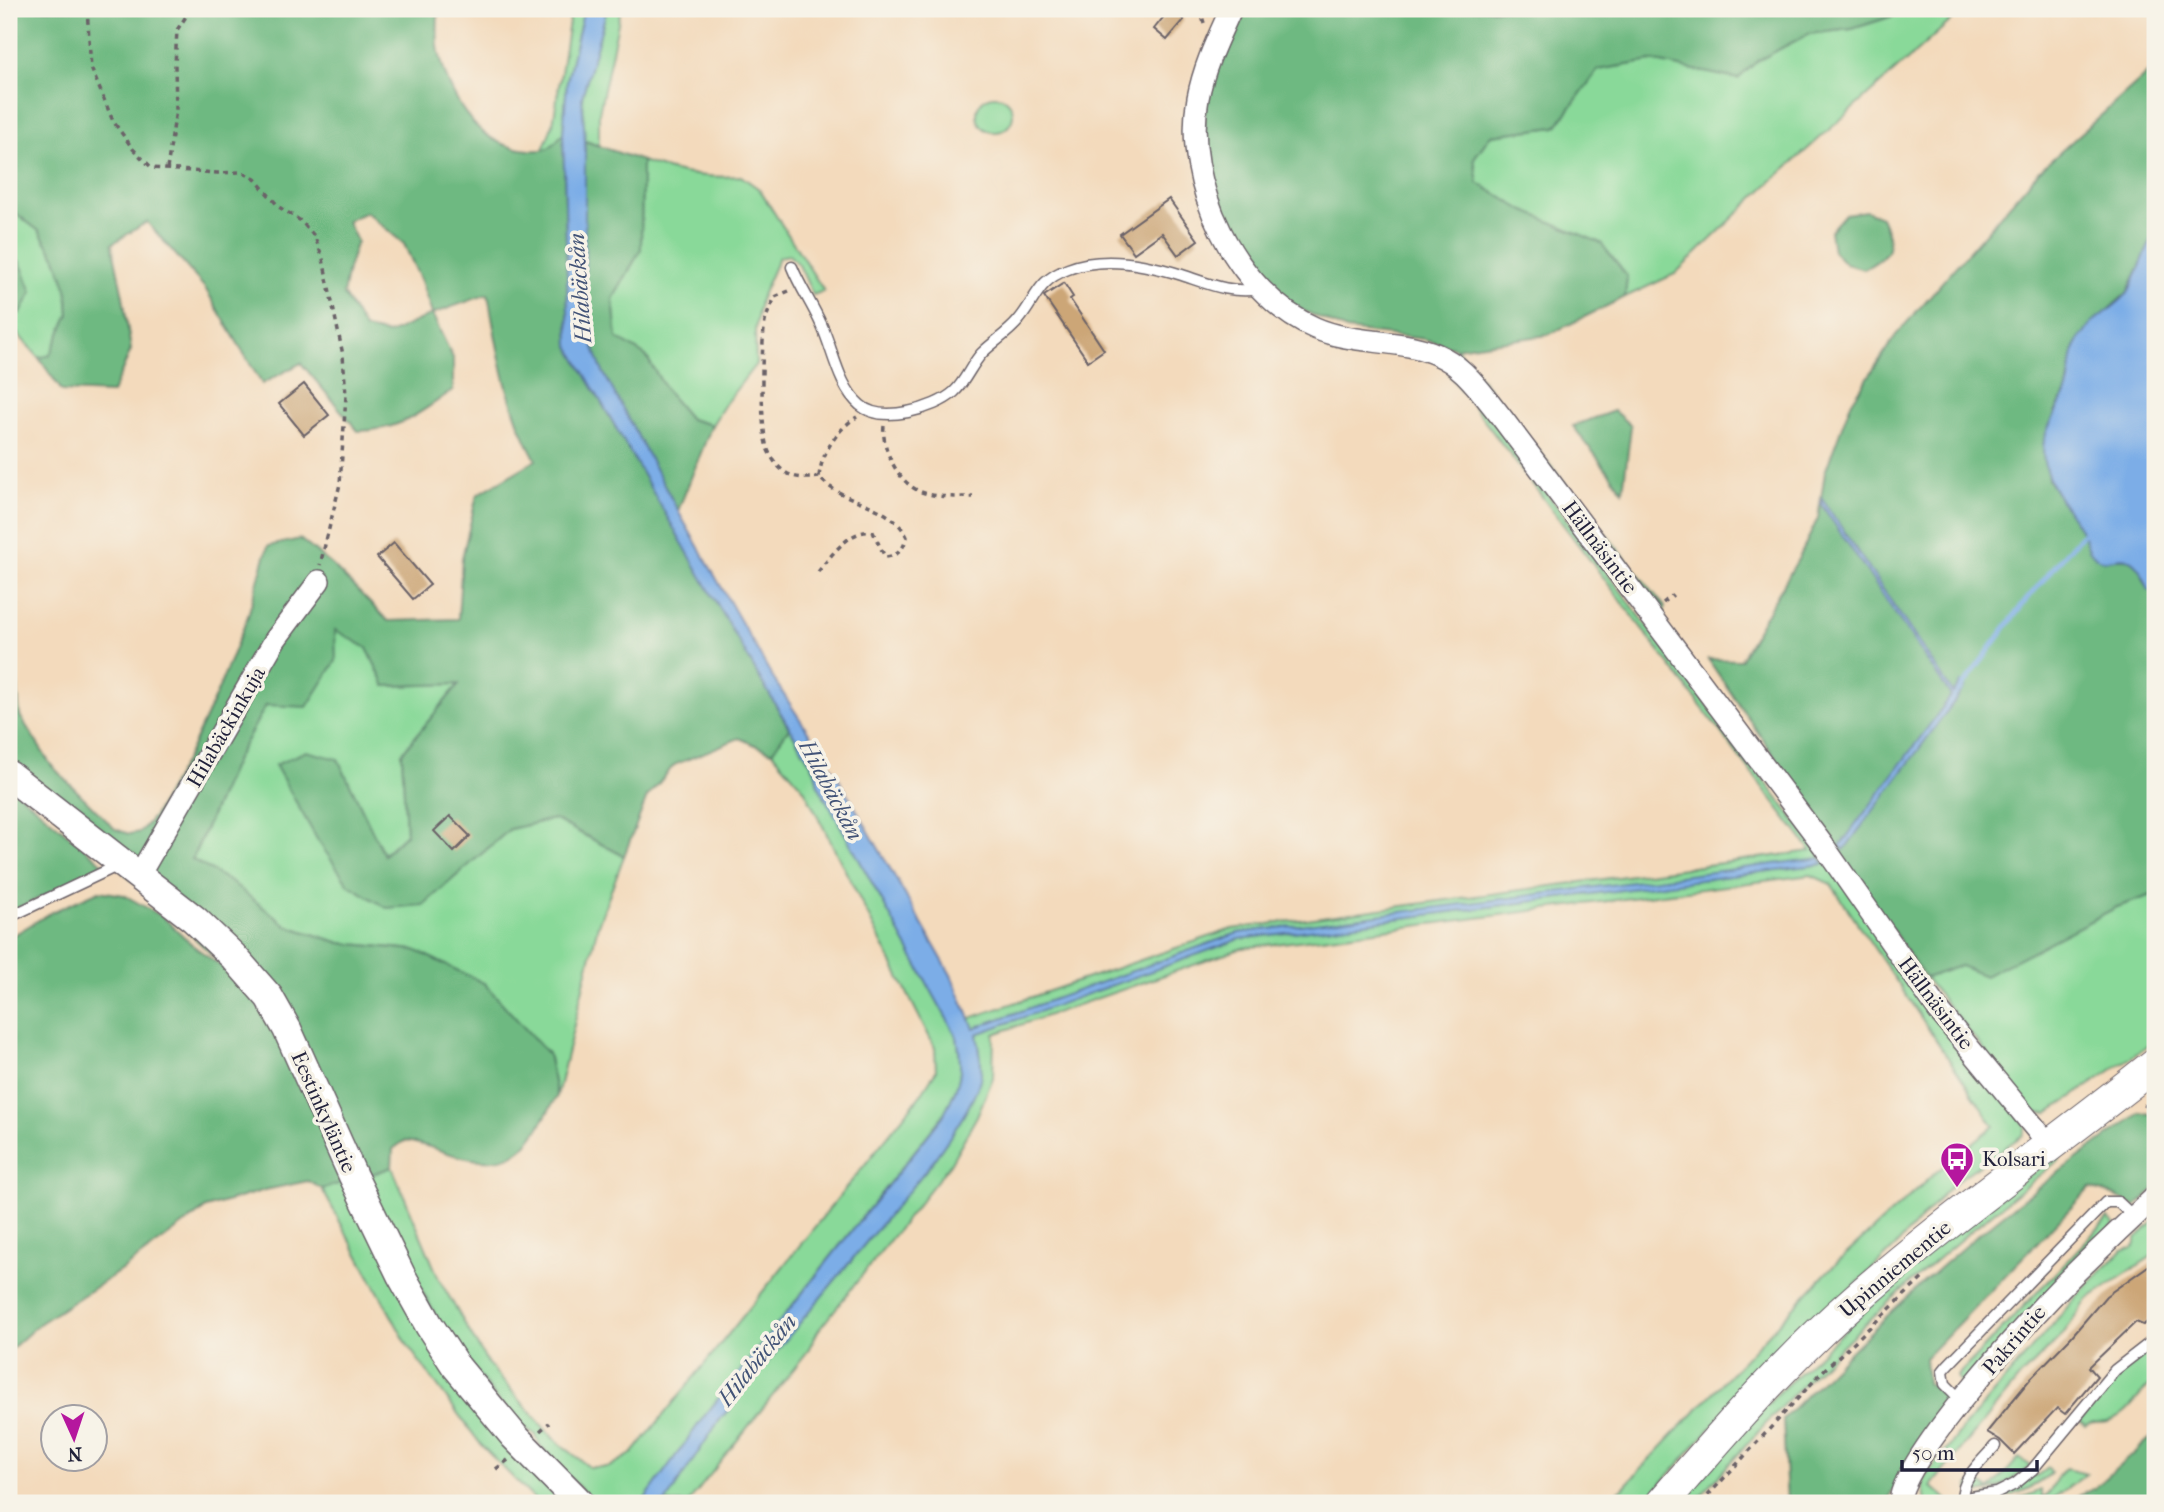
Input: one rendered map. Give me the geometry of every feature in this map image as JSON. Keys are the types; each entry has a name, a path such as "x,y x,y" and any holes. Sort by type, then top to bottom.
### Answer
{"main road":[{"name":"Upinniementie","path":"1662,1503 1734,1420 1853,1302 1964,1211 2155,1064"}],"street":[{"name":"Hällnäsintie","path":"1231,9 1207,63 1195,125 1204,186 1232,254 1259,289 1280,310 1315,328 1344,338 1425,350 1445,358 1473,383 1519,440 1823,845 1938,1010 2050,1146"},
{"name":"Hilabäckinkuja","path":"130,870 275,640 319,581"},
{"name":"Eestinkyläntie","path":"9,775 204,928 269,997 287,1029 353,1177 429,1325 456,1365 514,1436 580,1503"},
{"name":"Pakrintie","path":"1900,1503 1901,1490 1922,1451 1962,1401 2065,1283 2155,1197"}],"lane":[{"path":"792,267 821,324 849,391 858,404 868,411 886,414 914,410 954,392 976,360 1020,320 1043,283 1070,268 1102,263 1134,263 1158,267 1219,288 1243,292 1259,289"},
{"path":"9,917 130,870"},
{"path":"1962,1401 1945,1384 1943,1371 1947,1366 2106,1202 2118,1202 2134,1217"},
{"path":"1995,1446 1967,1479 1961,1492 1961,1502 1997,1493 2015,1484 2032,1470 2115,1370 2155,1339"}],"path":[{"path":"87,9 91,68 113,121 133,149 152,168 242,172 255,179 279,207 301,221 315,237 323,259 343,355 346,396 340,484 326,535 319,581"},
{"path":"167,169 176,110 177,30 191,9"},
{"path":"800,286 775,297 765,321 762,396 766,448 780,468 800,480 819,477"},
{"path":"818,572 836,550 860,534 873,533 885,557 895,556 904,548 907,537 903,528 869,504 826,485 819,477 820,464 832,442 851,421 868,411"},
{"path":"886,414 883,433 888,456 898,473 918,491 974,497"},
{"path":"2136,1110 2155,1098"},
{"path":"2143,1105 2155,1110"},
{"name":"Upinniementie","path":"1701,1503 1825,1369 1930,1271"}],"green space":[{"path":"9,9 438,9 438,42 443,69 457,100 477,127 504,145 535,150 550,147 563,133 569,346 789,728 772,752 739,738 674,765 647,797 624,856 554,819 510,829 423,905 387,908 349,885 318,841 275,765 306,751 338,759 384,855 406,834 402,753 459,684 385,686 367,648 335,630 336,661 307,707 266,705 236,759 192,859 232,883 287,926 341,943 415,950 484,983 548,1054 557,1096 530,1140 509,1157 478,1160 404,1141 393,1149 392,1167 361,1178 304,1040 9,766 9,661 15,662 20,716 51,765 115,829 129,834 140,832 154,816 187,757 216,695 247,619 268,546 300,539 332,565 388,621 458,619 462,558 477,495 536,460 511,400 488,294 432,314 453,358 453,390 420,413 398,424 358,431 301,363 262,384 205,288 147,222 112,244 131,350 112,393 62,391 39,358 50,355 69,314 67,289 56,258 39,231 14,212 9,214","holes":["366,212 404,244 432,314 389,334 365,329 343,294 357,241 347,221"]},
{"path":"571,9 584,9 567,81 563,133 553,146 542,152 553,124"},
{"path":"607,9 621,9 599,113 599,145 585,141 582,97"},
{"path":"1242,9 1915,9 1852,29 1808,34 1757,61 1738,79 1651,61 1598,70 1556,127 1491,135 1474,158 1478,183 1523,210 1601,243 1627,276 1625,297 1548,335 1456,348 1424,339 1346,330 1284,302 1239,248 1220,197 1205,144 1205,106 1217,63"},
{"path":"1915,9 1964,9 1763,189 1675,274 1625,297 1627,276 1477,183 1474,158 1491,135 1556,127 1598,70 1651,61 1738,79 1757,61 1808,34 1852,29"},
{"path":"2155,67 2155,234 2127,293 2090,326 2074,349 2067,390 2044,440 2048,480 2083,533 2090,551 2104,560 2131,560 2137,563 2148,587 2155,593 2155,894 2117,907 1985,976 1960,966 1925,978 1708,659 1740,660 1801,554 1818,518 1825,472 1850,405 1896,335 2039,171"},
{"path":"995,96 1008,101 1013,114 1008,127 995,132 982,127 977,114 982,101"},
{"path":"2155,117 2155,236 2117,907 2155,894 2155,1041 2048,1113 2035,1112 1925,978 1937,974"},
{"path":"585,141 642,161 641,249 613,299 617,338 646,356 668,393 690,419 712,425 678,511 601,369 585,320"},
{"path":"642,161 690,174 741,176 759,189 824,291 813,295 799,265 789,255 779,257 760,300 755,331 756,364 712,425 690,419 668,393 646,356 617,338 613,299 641,249"},
{"path":"1866,211 1881,217 1889,242 1885,254 1864,269 1846,264 1833,251 1830,231 1845,214"},
{"path":"14,212 39,231 56,258 67,290 69,314 50,356 39,358 9,324 9,310 21,313 21,264 9,249 9,214"},
{"path":"9,249 21,264 32,292 21,313 9,310"},
{"path":"1456,348 1665,607 1663,619 1453,357"},
{"path":"1448,373 1461,380 2026,1126 2023,1135 1959,1179 1944,1193 1899,1243 1731,1405 1644,1503 1603,1503 1603,1500 1622,1489 1829,1270 1935,1173 1994,1126 1831,884 1811,875 1243,948 994,1034 993,1078 977,1116 950,1164 818,1331 807,1352 688,1503 665,1503 718,1422 930,1165 952,1133 968,1108 979,1083 981,1063 976,1034 1240,939 1823,864 1238,933 974,1028 970,1018 1232,929 1811,851"},
{"path":"1614,411 1631,426 1623,491 1573,426"},
{"path":"335,629 367,648 386,686 459,684 402,753 406,834 383,855 338,759 276,765 423,905 510,829 554,819 624,856 598,925 557,1096 548,1053 415,950 341,943 287,926 232,883 192,860 236,759 266,705"},
{"path":"789,728 815,771 818,785 957,1037 959,1078 943,1115 703,1418 642,1503 594,1503 539,1445 536,1435 514,1421 442,1327 361,1178 392,1167 439,1279 488,1364 553,1438 589,1467 609,1467 633,1453 920,1096 936,1071 935,1048 804,789 772,752"},
{"path":"9,785 106,866 9,913"},
{"path":"99,891 124,895 163,917 195,947 243,982 285,1046 344,1182 322,1189 308,1181 265,1190 206,1208 126,1267 39,1324 9,1351 9,938 52,912"},
{"path":"2141,1112 2155,1115 2155,1189 2135,1207 2116,1196 2090,1188 1925,1358 1927,1383 1952,1402 1885,1503 1787,1503 1783,1419 1896,1308 1966,1245"},
{"path":"2060,1152 2059,1160 1987,1217 1849,1339 1784,1404 1694,1503 1680,1503 1776,1395 1927,1252"},
{"path":"344,1182 565,1503 538,1503 482,1446 408,1346 322,1189"},
{"path":"2108,1218 2115,1224 1962,1387 1957,1376"},
{"path":"2155,1221 2155,1254 2088,1299 2063,1334 2021,1376 1931,1486 1951,1503 1926,1503 1923,1485 1925,1477 1966,1425 2082,1290 2123,1250 2133,1248 2136,1238"},
{"path":"2155,1345 2155,1379 2121,1415 2108,1422 2085,1426 2080,1421 2106,1390 2133,1362"},
{"path":"2155,1434 2155,1503 2065,1503 2095,1488"},
{"path":"2019,1458 2031,1466 2009,1482 1994,1490 1985,1492 1969,1490 1969,1486 1976,1479 1990,1490"},
{"path":"2048,1467 2051,1472 2027,1489 2005,1498 1975,1503 2031,1474 2036,1477"},
{"path":"2066,1469 2087,1474 2046,1503 2009,1503 2041,1490 2043,1499"}],"water":[{"name":"Hilabäckån","path":"584,9 607,9 582,97 585,141 585,320 601,368 773,678 836,774 951,975 974,1028 1238,933 1820,858 1824,864 1240,939 977,1034 981,1063 979,1083 968,1108 930,1165 718,1422 665,1503 642,1503 703,1418 943,1116 957,1086 960,1061 957,1037 818,785 815,770 569,346 563,133 567,81"},
{"path":"2155,234 2155,593 2148,589 2141,572 2133,562 2119,558 2104,560 2097,558 2090,551 2082,533 2054,489 2043,454 2046,434 2068,387 2075,347 2088,327 2120,302 2128,292"},
{"path":"1822,499 1953,693 1961,683 1965,687 1844,850 1840,846 1951,696 1821,504"}],"building":[{"path":"1170,9 1184,20 1167,40 1154,29"},
{"path":"1169,199 1198,240 1178,255 1162,233 1134,253 1120,234"},
{"path":"1064,283 1073,297 1070,299 1104,350 1088,361 1044,296"},
{"path":"304,384 329,415 304,435 279,404"},
{"path":"394,543 430,585 413,599 377,557"},
{"path":"450,816 470,836 454,852 434,831"},
{"path":"2155,1261 2155,1316 2143,1325 2136,1322 2089,1367 2097,1376 2065,1414 2057,1408 2014,1454 1987,1432 2031,1378 2106,1296"}],"waterway":[{"path":"1960,690 2023,604 2083,533"}],"place":[{"name":"Kolsari","path":"1957,1189"}]}
